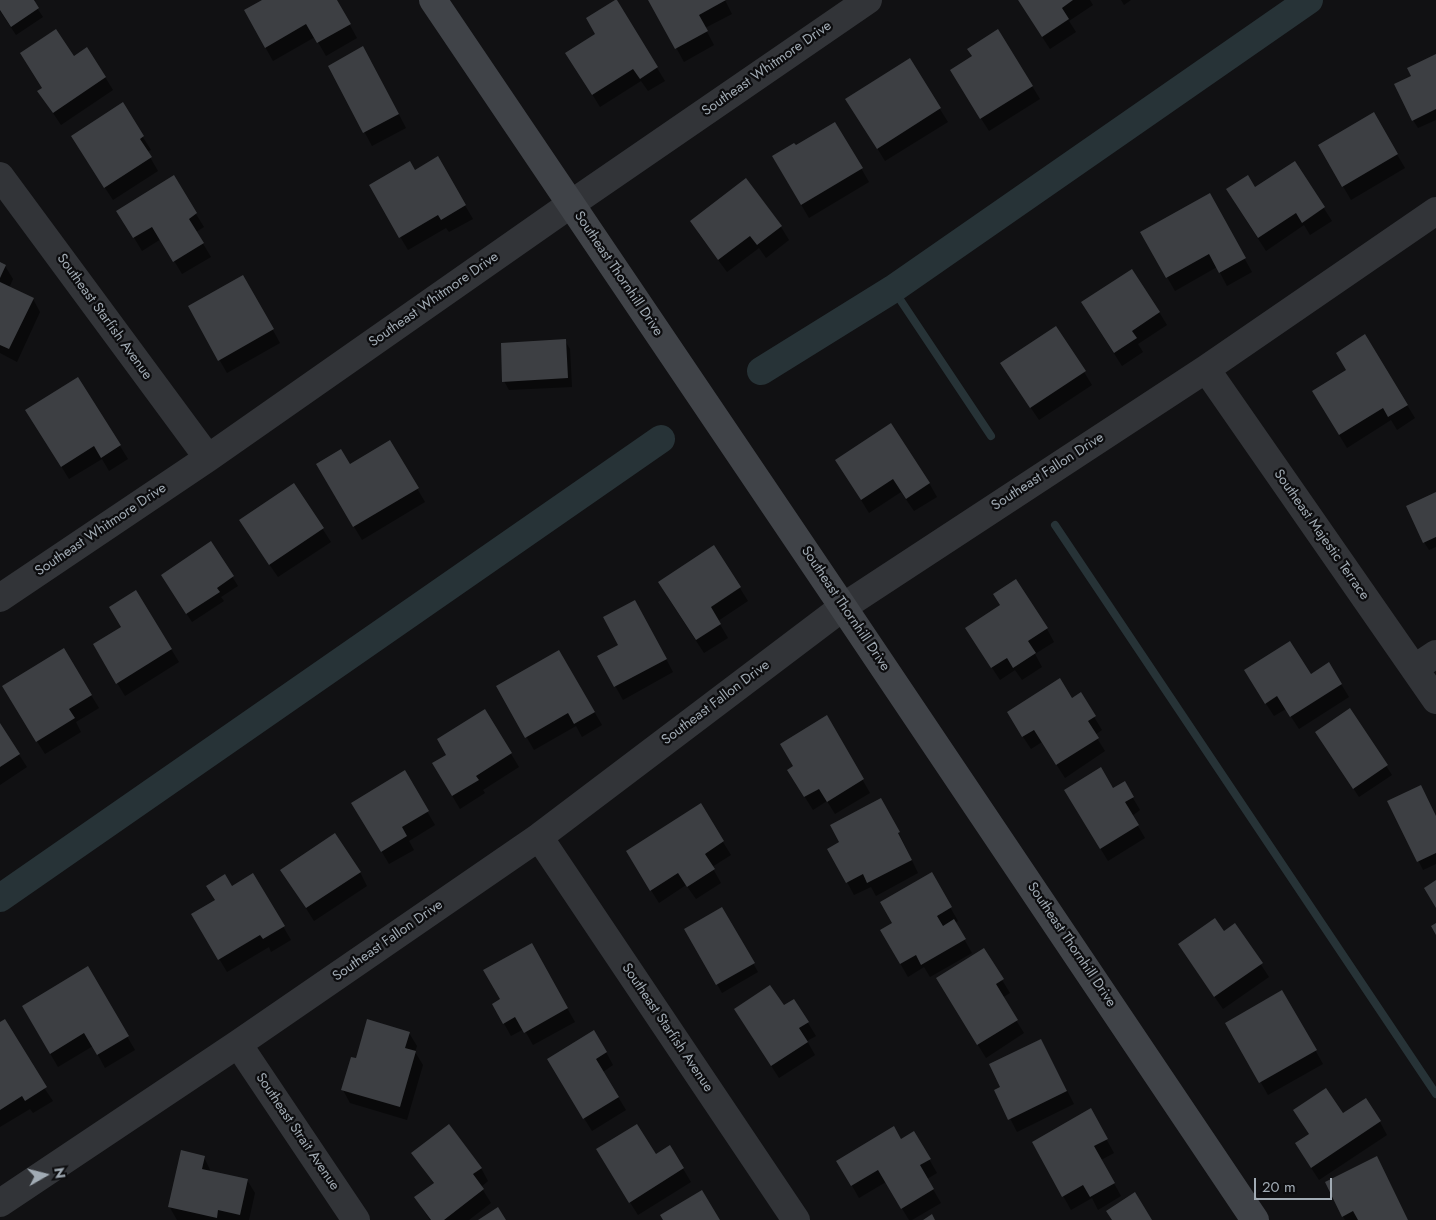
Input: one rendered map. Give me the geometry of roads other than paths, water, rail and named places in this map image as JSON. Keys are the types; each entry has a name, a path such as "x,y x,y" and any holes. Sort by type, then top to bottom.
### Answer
{"street":[{"name":"Southeast Thornhill Drive","path":"433,0 1255,1220"},
{"name":"Southeast Whitmore Drive","path":"0,598 208,458 571,204 868,0"},
{"name":"Southeast Starfish Avenue","path":"0,176 208,458"},
{"name":"Southeast Fallon Drive","path":"0,1203 238,1044 539,837 843,606 1206,370 1436,210"},
{"name":"Southeast Majestic Terrace","path":"1206,370 1425,661 1436,700"},
{"name":"Southeast Starfish Avenue","path":"539,837 796,1220"},
{"name":"Southeast Strait Avenue","path":"238,1044 356,1220"}],"waterway":[{"path":"761,371 893,289 1309,0"},
{"path":"893,289 991,436"},
{"path":"0,898 661,439"},
{"path":"1055,525 1436,1094"}]}
